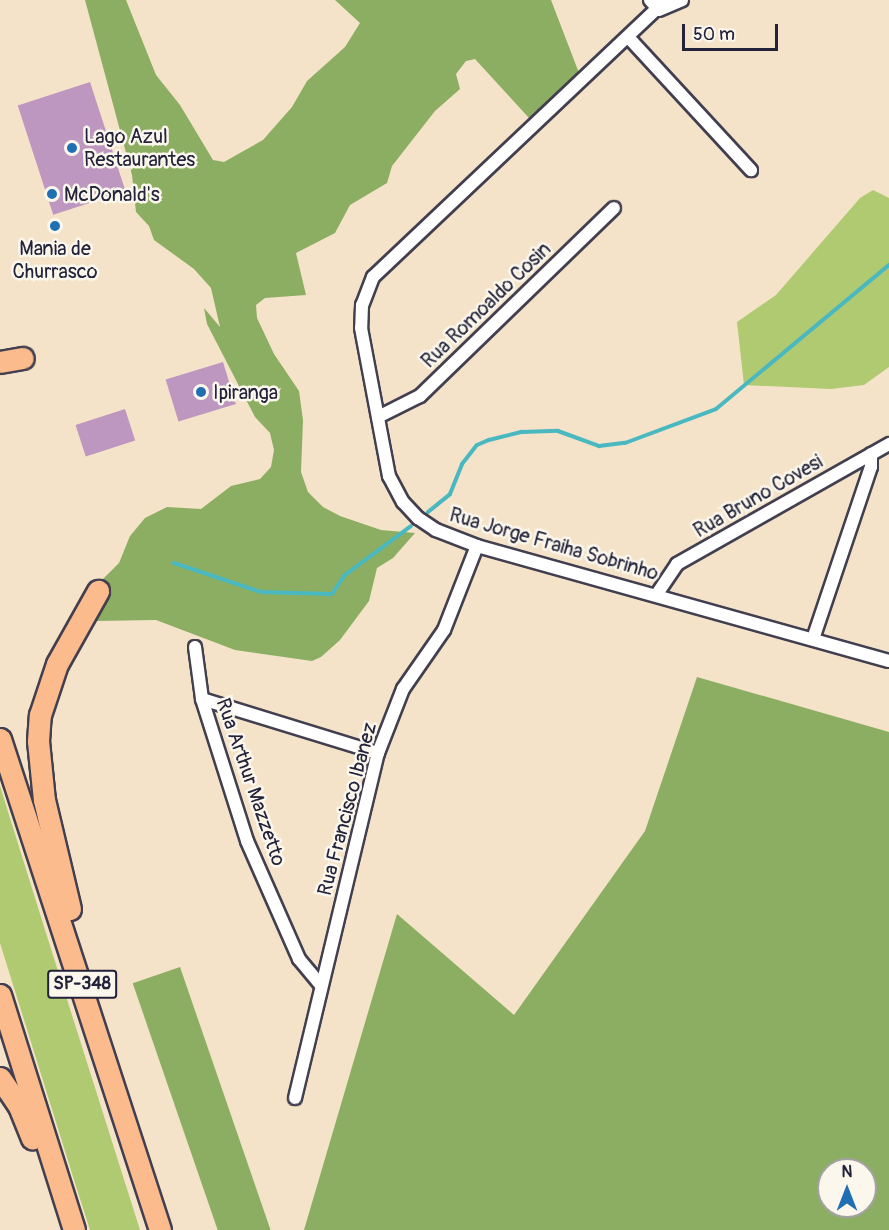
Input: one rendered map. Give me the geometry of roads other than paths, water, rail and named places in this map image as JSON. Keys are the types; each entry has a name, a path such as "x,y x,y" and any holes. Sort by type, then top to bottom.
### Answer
{"highway":[{"path":"0,362 23,358"},
{"path":"98,591 46,689 38,741 44,800 98,1032"},
{"name":"SP-348","path":"0,739 98,1032 160,1230"},
{"path":"0,995 73,1230"},
{"path":"0,1078 19,1106 73,1230"}],"street":[{"name":"Rua Jorge Fraiha Sobrinho","path":"682,0 658,3 629,38 373,277 361,316 389,476 403,502 436,530 477,546 657,594 889,661"},
{"path":"629,38 751,170"},
{"name":"Rua Romoaldo Cosin","path":"378,417 420,396 614,208"},
{"name":"Rua Bruno Covesi","path":"657,594 677,564 889,444"},
{"path":"813,639 871,467 871,454"},
{"name":"Rua Francisco Ibanez","path":"295,1098 378,753 403,689 444,630 477,546"},
{"name":"Rua Arthur Mazzetto","path":"195,647 202,699 247,841 299,959 322,986"},
{"path":"202,699 378,753"}],"waterway":[{"path":"428,512 450,494 462,464 477,445 489,440 522,432 558,431 599,446 625,443 716,409 889,265"},
{"path":"174,563 261,592 332,594 345,575 411,526"}],"place":[{"name":"Lago Azul Restaurantes","path":"72,148"},
{"name":"McDonald's","path":"52,194"},
{"name":"Mania de Churrasco","path":"55,226"},
{"name":"Ipiranga","path":"201,392"}]}
